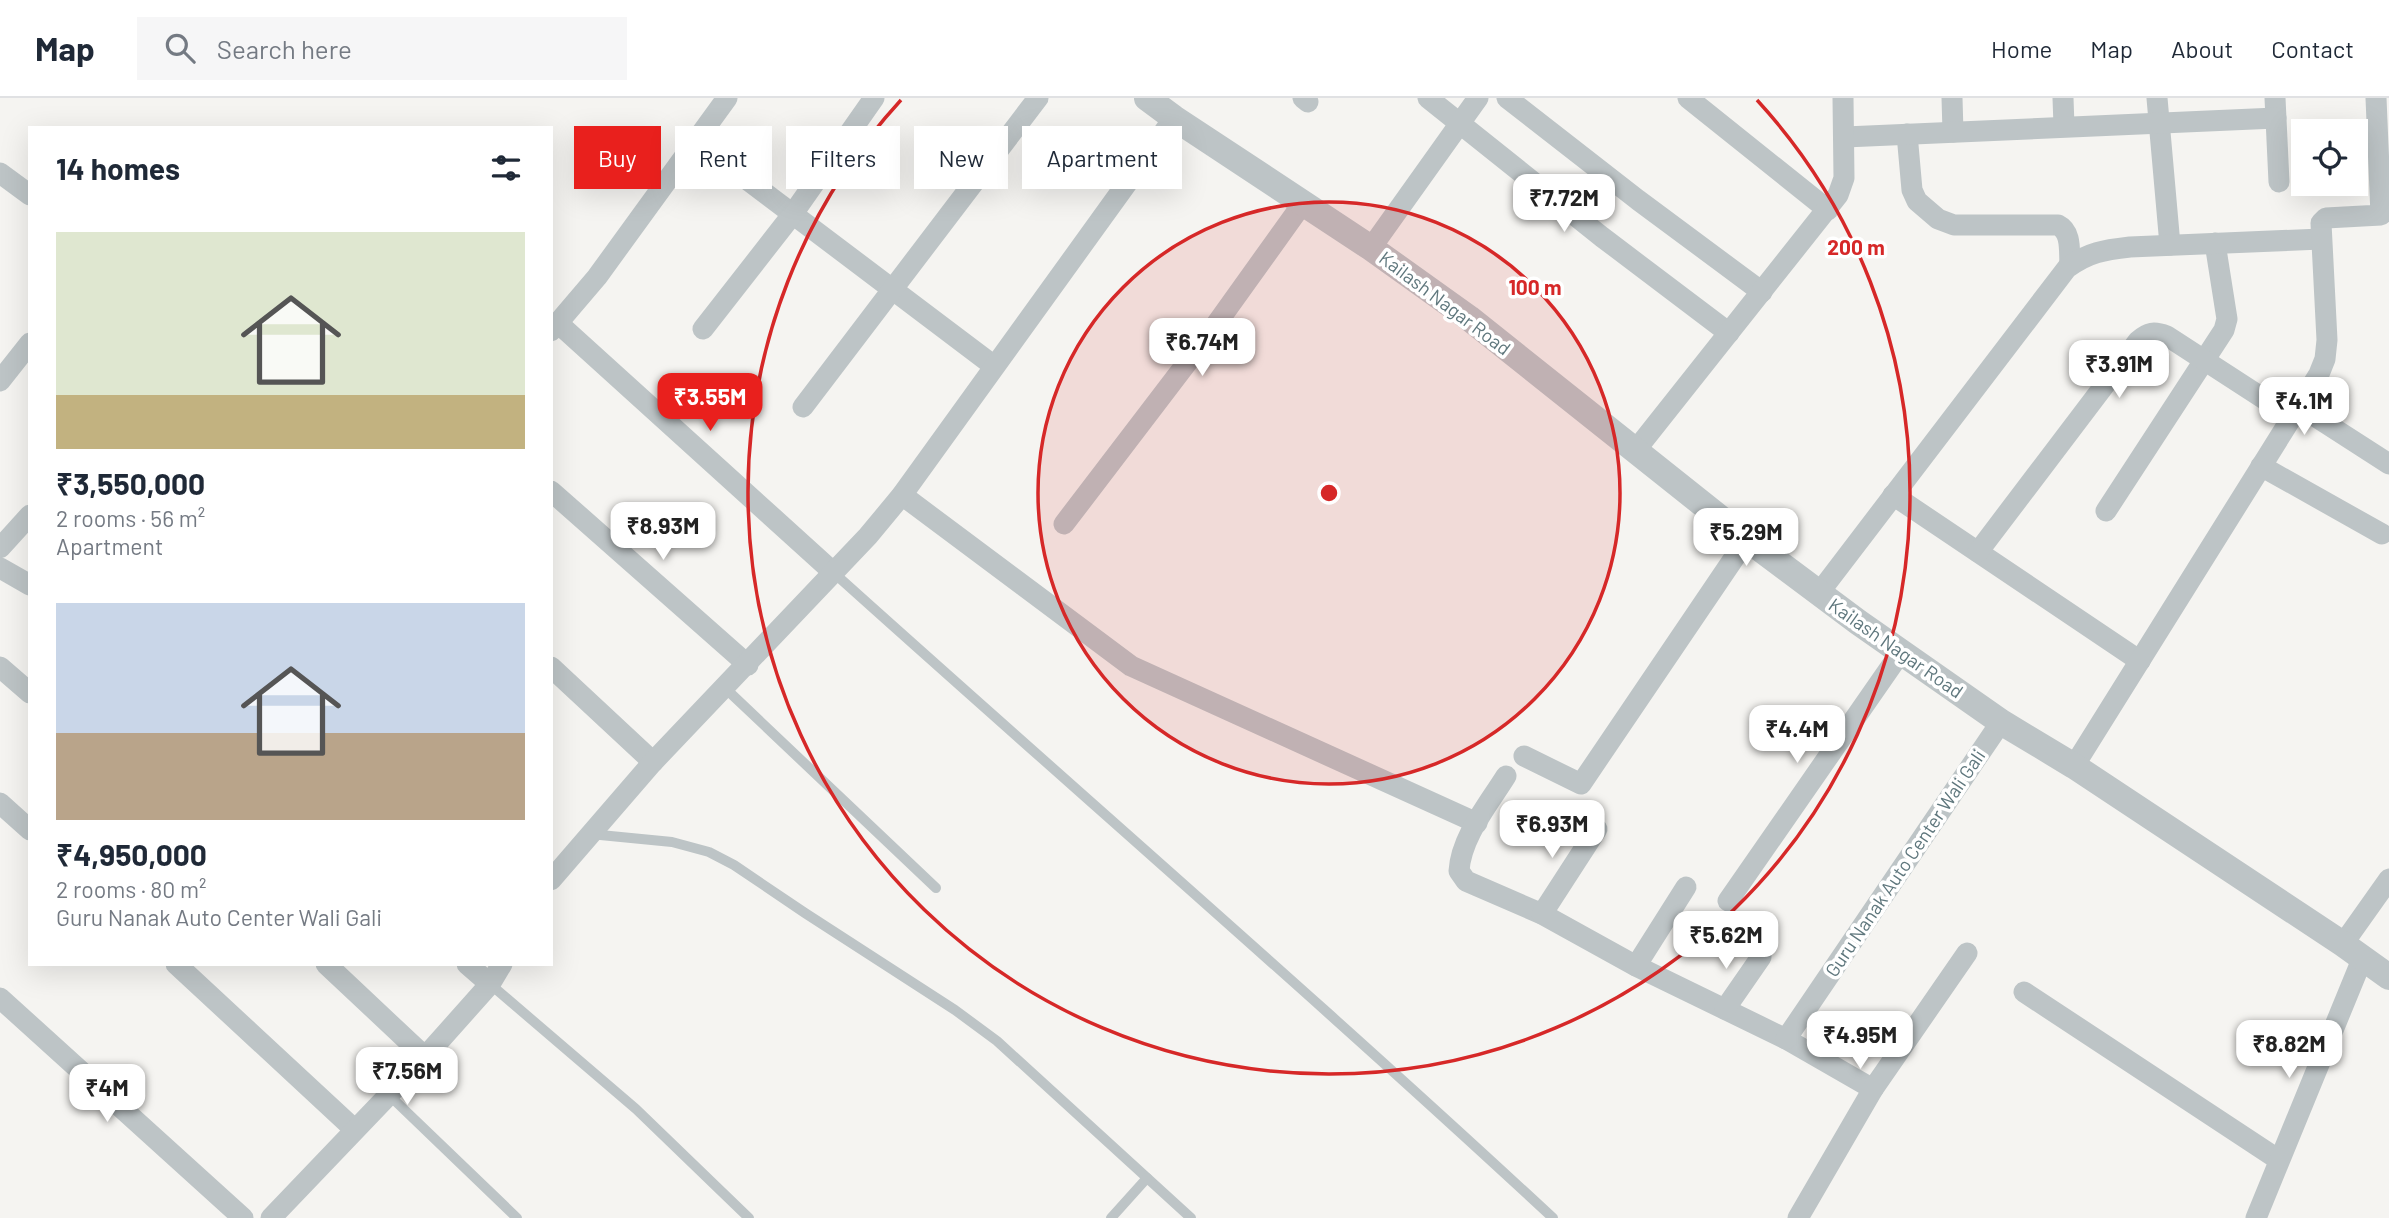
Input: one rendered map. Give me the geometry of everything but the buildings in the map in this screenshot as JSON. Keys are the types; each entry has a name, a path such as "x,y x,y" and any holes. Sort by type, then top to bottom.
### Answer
{"street":[{"path":"707,126 727,98"},
{"path":"703,329 792,215 874,98"},
{"path":"803,407 1038,98"},
{"name":"Kailash Nagar Road","path":"1147,98 1371,248 1469,318 1747,539 1901,652 2001,722 2074,766 2389,977"},
{"path":"1428,98 1602,237 1729,333"},
{"path":"1371,248 1478,98"},
{"path":"1507,98 1762,292"},
{"path":"1688,98 1828,210"},
{"path":"1635,451 1838,195 1844,178 1843,98"},
{"path":"1952,98 1953,132"},
{"path":"2063,98 2064,127"},
{"path":"2157,98 2170,245"},
{"path":"2074,766 2296,411 2325,359 2327,340 2321,223 2326,218 2385,215 2383,121 2376,98"},
{"path":"1845,137 2158,123 2276,108 2279,182"},
{"path":"554,867 589,834 653,762 748,665 868,536 902,495 1174,118"},
{"path":"1906,134 1912,190 1916,201 1925,209 1938,219 1955,225 2058,225 2068,234 2070,265"},
{"path":"675,170 597,277 555,328 834,573"},
{"path":"0,173 28,194"},
{"path":"758,189 994,366"},
{"path":"1064,524 1212,330 1303,203"},
{"path":"1819,593 2070,265 2084,256 2103,250 2321,239"},
{"path":"2106,511 2224,330 2227,319 2216,243"},
{"path":"1978,552 2122,362 2146,334 2155,331 2205,362 2389,464"},
{"path":"0,381 28,345"},
{"path":"2261,466 2382,534"},
{"path":"553,493 748,665"},
{"path":"902,495 1131,666 1477,823"},
{"path":"1893,495 2140,661"},
{"path":"0,548 28,516"},
{"path":"1524,756 1581,784 1747,539"},
{"path":"0,568 28,584"},
{"path":"1728,901 1901,652"},
{"path":"0,667 28,691"},
{"path":"553,669 653,762"},
{"name":"Guru Nanak Auto Center Wali Gali","path":"1786,1039 2001,722"},
{"path":"1506,776 1477,823 1460,858 1459,871 1466,881 1542,914 1636,966 1786,1039 1873,1089"},
{"path":"0,803 28,828"},
{"path":"1542,914 1597,829"},
{"path":"2256,1218 2353,951 2389,879"},
{"path":"1636,966 1686,887"},
{"path":"1798,1218 1873,1089 1968,953"},
{"path":"1725,1009 1761,957"},
{"path":"178,966 354,1129"},
{"path":"328,966 425,1057"},
{"path":"469,966 490,984"},
{"path":"271,1218 425,1057 490,984 501,966"},
{"path":"2024,992 2279,1160"},
{"path":"0,998 243,1218"}],"lane":[{"path":"834,573 1073,788 1390,1066 1553,1218"},
{"path":"725,688 936,888"},
{"path":"589,834 672,842 709,852 734,864 955,1010 997,1041 1192,1218"},
{"path":"490,984 636,1109 749,1218"},
{"path":"389,1095 517,1218"},
{"path":"1111,1218 1147,1178"}]}
